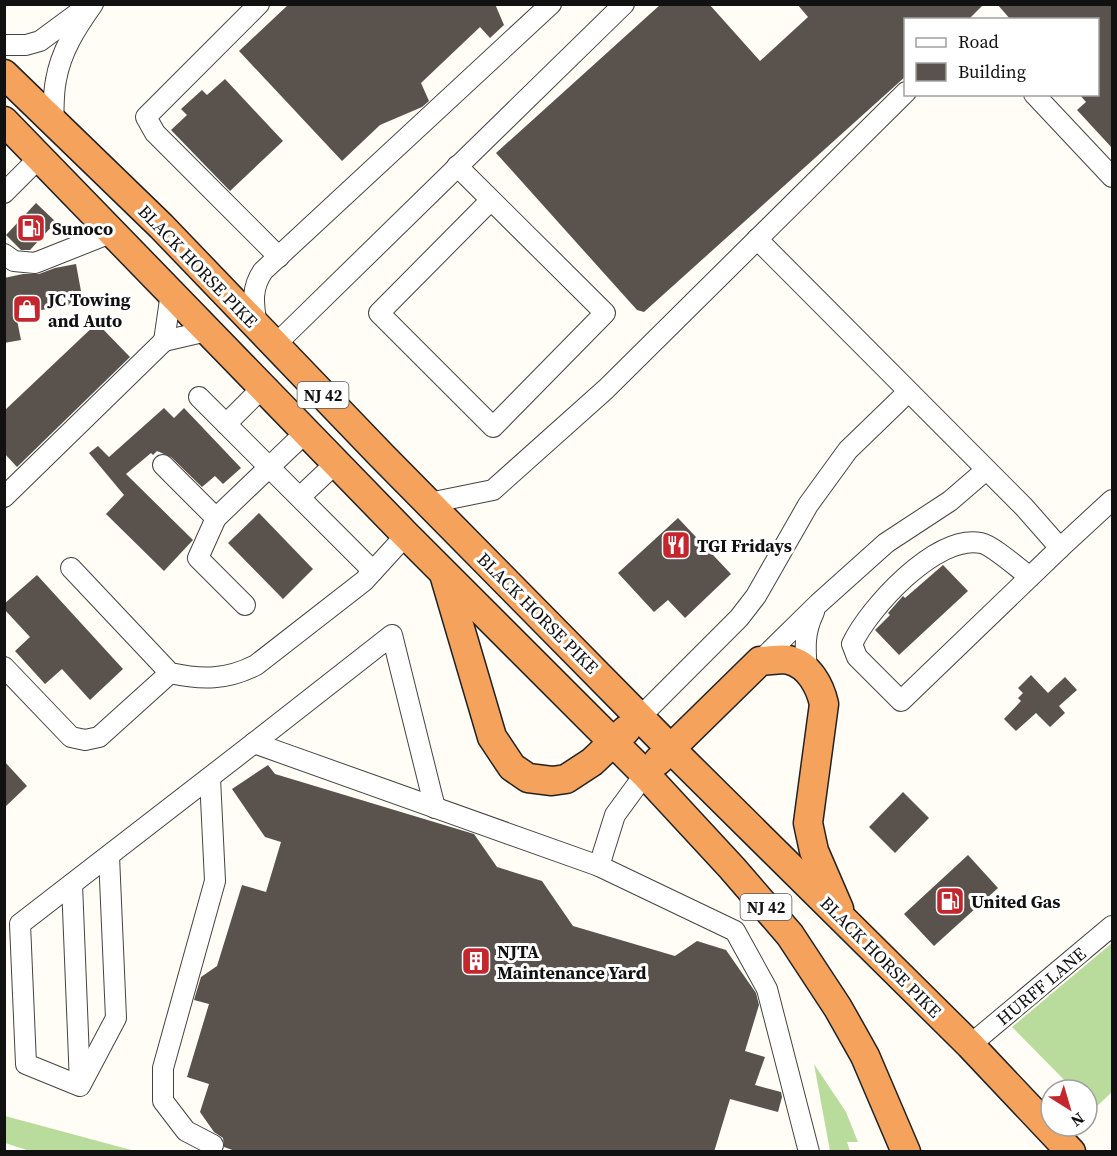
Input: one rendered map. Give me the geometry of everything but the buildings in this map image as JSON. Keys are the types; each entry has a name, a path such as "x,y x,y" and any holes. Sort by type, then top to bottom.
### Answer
{"highway":[{"name":"BLACK HORSE PIKE","path":"4,74 160,226 671,749 970,1046 1071,1152"},
{"name":"NJ 42","path":"4,121 406,535 614,742 732,868 790,935 838,1008 865,1056 906,1152"},
{"path":"443,572 492,736 512,767 528,778 552,781 566,779 592,762 640,717"},
{"path":"645,774 760,661 790,660 807,670 821,688 824,704 808,823 814,850 844,921"},
{"path":"865,1056 888,1152"}],"street":[{"path":"4,45 26,45 40,41 91,4"},
{"path":"53,122 56,80 63,53 91,4"},
{"path":"259,4 146,117 155,133 279,257"},
{"path":"551,4 263,272 252,293 266,336 457,166 624,4"},
{"path":"429,503 494,490 606,389 904,94"},
{"path":"1036,96 1113,177"},
{"path":"4,193 40,157"},
{"path":"457,166 605,313 493,426 379,313 491,200"},
{"path":"4,254 15,261 35,263 113,232"},
{"path":"757,239 1024,507 1060,548"},
{"path":"164,341 171,293"},
{"path":"4,497 164,341 207,330"},
{"path":"226,424 262,387"},
{"path":"640,717 739,618 761,587 808,505 848,450 908,392"},
{"path":"199,397 373,571"},
{"path":"245,605 198,558 216,518 306,432"},
{"path":"300,497 336,463"},
{"path":"163,465 216,518"},
{"path":"760,661 818,604 886,543 950,501 986,470"},
{"path":"1030,578 982,543 959,544 931,557 901,580 872,612 852,644 857,657 901,701 1113,500"},
{"path":"71,568 170,673 191,678 216,677 239,674 265,658 364,581 406,535"},
{"path":"807,670 804,644 808,624 818,604"},
{"path":"80,1086 26,1064 20,924 392,635 435,808"},
{"path":"4,667 71,737 85,740 99,737 170,673"},
{"path":"254,743 599,866 735,931 768,988 809,1152"},
{"path":"599,866 615,815 645,774"},
{"path":"210,778 215,881 163,1068 163,1101 186,1131 213,1145"},
{"path":"80,1086 116,1018 109,856"},
{"path":"72,884 80,1086"},
{"name":"HURFF LANE","path":"970,1046 1113,926"}],"green space":[{"path":"1112,943 1112,1092 1099,1104 1099,1078 1062,1078 1012,1027"},
{"path":"814,1064 846,1112 858,1142 847,1142 850,1151 830,1151"},
{"path":"4,1116 135,1151 30,1151 5,1143"}],"place":[{"name":"Sunoco","path":"31,228"},
{"name":"JC Towing and Auto","path":"27,309"},
{"name":"TGI Fridays","path":"676,545"},
{"name":"United Gas","path":"950,901"},
{"name":"NJTA Maintenance Yard","path":"476,961"}]}
